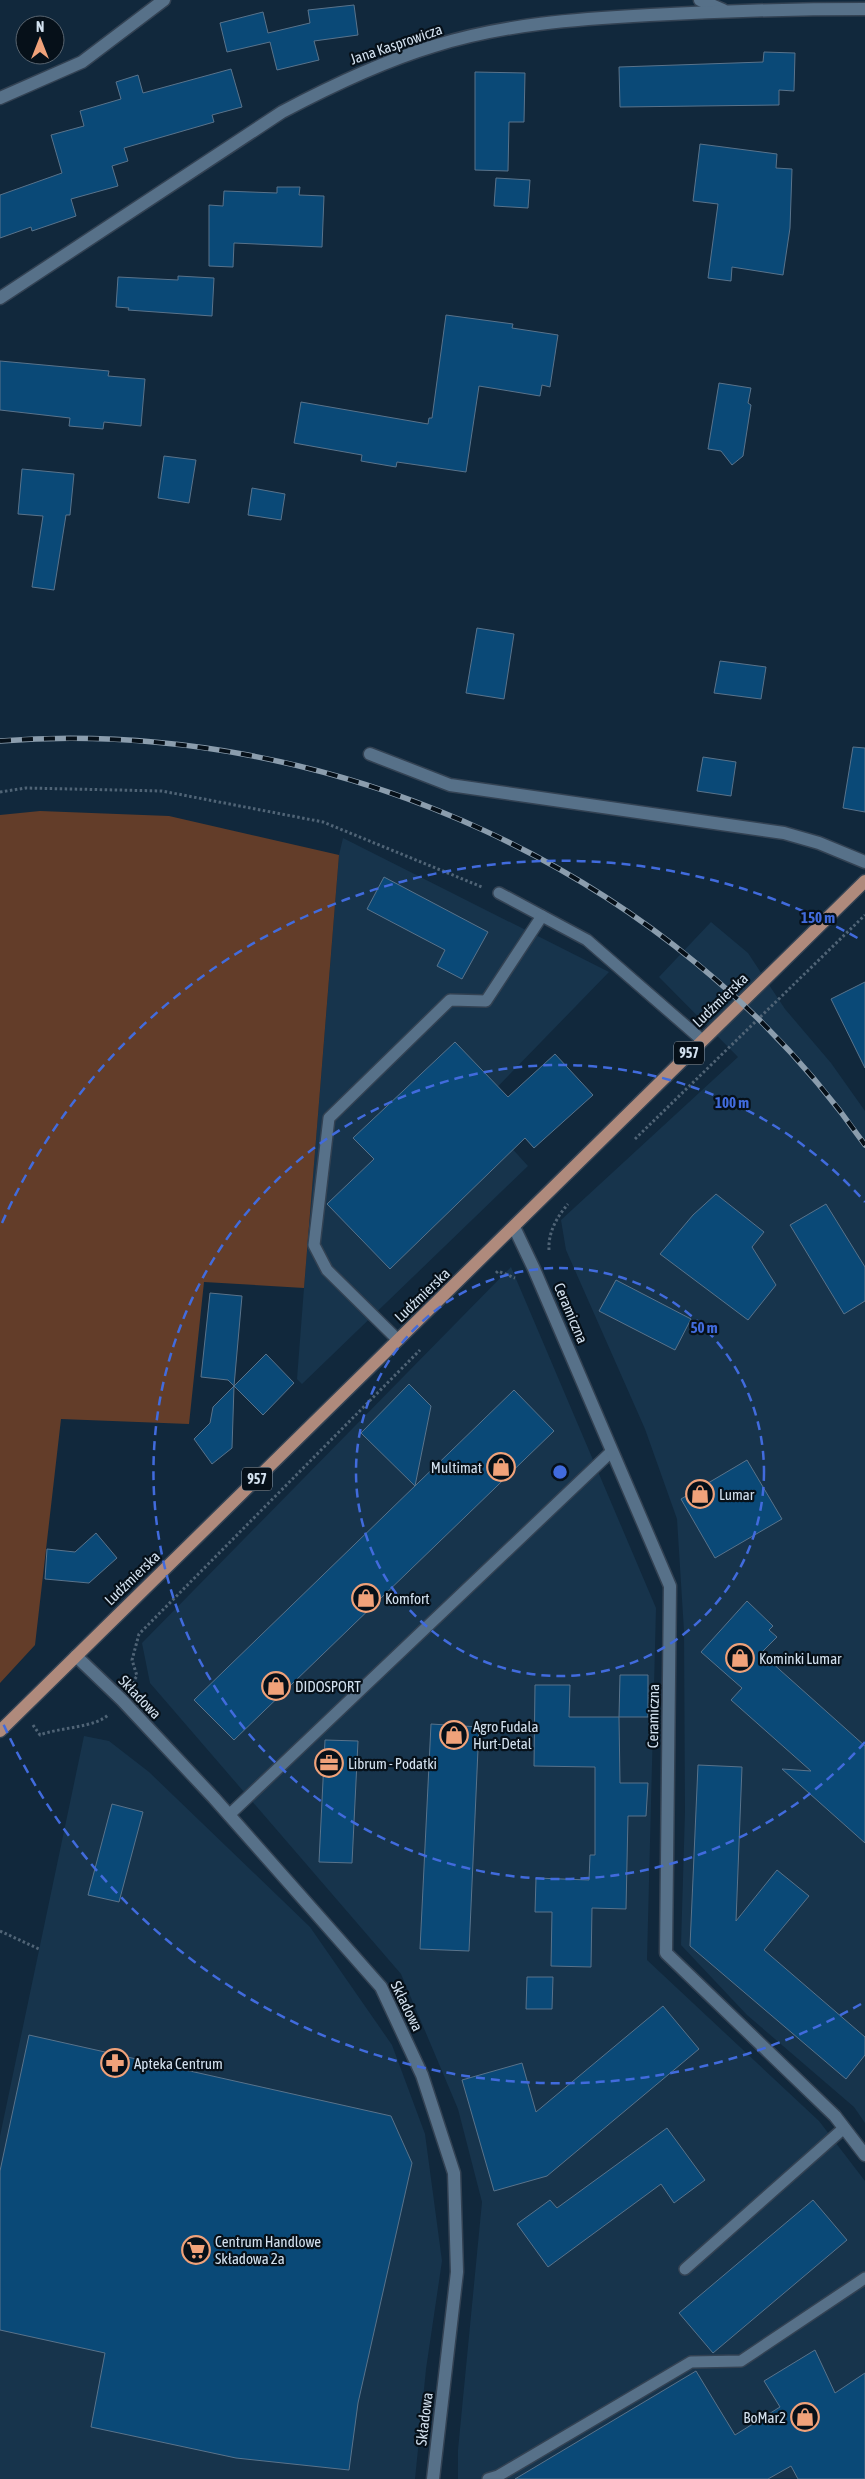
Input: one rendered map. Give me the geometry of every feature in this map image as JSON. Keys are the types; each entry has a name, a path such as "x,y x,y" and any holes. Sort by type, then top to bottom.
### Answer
{"main road":[{"name":"Ludźmierska","path":"0,1731 20,1709 865,881"}],"street":[{"path":"0,98 82,62 164,0"},
{"path":"700,0 726,11"},
{"name":"Jana Kasprowicza","path":"0,298 282,112 368,69 434,46 510,28 580,19 726,11 865,9"},
{"path":"370,754 450,785 784,833 819,843 865,862"},
{"name":"Ceramiczna","path":"514,1227 534,1269 670,1586 666,1954 835,2116 865,2155"},
{"name":"Składowa","path":"76,1656 122,1700 229,1815 382,1987 422,2075 454,2173 457,2272 433,2479"}],"lane":[{"path":"499,893 587,940 702,1040"},
{"path":"398,1340 326,1270 314,1245 329,1118 450,1000 486,1001 542,916"},
{"path":"229,1815 612,1451"},
{"path":"685,2269 844,2128"},
{"path":"488,2479 498,2476 691,2362 741,2361 865,2278"}],"path":[{"path":"0,792 26,788 162,791 323,822 499,893"},
{"path":"630,1143 865,915"},
{"path":"491,1278 498,1271 517,1278 549,1261 548,1240 558,1215 574,1198"},
{"path":"20,1709 40,1735 55,1729 102,1722 122,1700 137,1676 132,1660 139,1634 422,1348"},
{"path":"0,1931 40,1949"}],"shaded area":[{"path":"40,811 169,816 339,855 304,1288 204,1282 189,1424 61,1419 35,1645 0,1683 0,815"},
{"path":"343,838 609,972 476,1109 528,1166 302,1384 297,1379 339,855"},
{"path":"711,922 748,953 785,1009 831,1063 865,1111 865,2123 854,2107 747,2015 681,1945 685,1812 684,1631 677,1519 645,1429 566,1250 561,1220 738,1057 659,977"},
{"path":"511,1267 656,1608 647,1960 819,2121 865,2181 865,2479 458,2479 458,2450 482,2202 458,2109 401,1974 150,1683 142,1643"},
{"path":"84,1736 109,1741 149,1772 310,1927 392,2045 425,2134 442,2261 426,2369 415,2479 0,2479 0,2136"}],"building":[{"path":"354,5 358,35 314,41 319,60 277,70 270,42 227,52 220,23 263,12 268,33 310,23 308,10"},
{"path":"764,52 795,53 794,91 779,90 779,105 620,107 619,67 763,62"},
{"path":"231,69 242,107 212,115 214,122 124,148 128,161 112,166 118,186 71,199 76,216 32,231 31,227 0,238 0,195 62,173 51,135 84,126 80,111 121,99 116,82 138,75 143,93"},
{"path":"475,72 525,73 524,122 509,122 508,171 475,170"},
{"path":"700,144 777,154 776,168 792,169 790,228 783,275 732,267 731,281 708,278 718,204 693,201"},
{"path":"496,178 530,180 528,208 494,206"},
{"path":"277,187 300,187 299,195 324,196 322,247 234,243 233,267 209,266 209,205 223,206 224,191 277,193"},
{"path":"178,276 214,278 212,316 128,310 129,308 116,307 118,277 178,280"},
{"path":"446,315 513,324 512,328 558,335 550,387 542,385 540,396 479,386 466,472 397,462 396,467 361,461 362,455 294,443 301,402 428,424 429,418 432,418"},
{"path":"0,361 109,371 108,376 145,379 141,426 104,422 103,429 69,426 70,418 0,410"},
{"path":"719,383 751,388 748,403 751,405 743,456 732,465 721,451 708,449"},
{"path":"164,456 196,460 189,503 158,498"},
{"path":"22,469 74,474 70,515 66,515 54,590 32,587 43,516 18,514"},
{"path":"252,488 285,494 281,520 248,515"},
{"path":"477,628 514,634 504,699 466,693"},
{"path":"720,661 766,667 761,699 714,693"},
{"path":"853,747 865,748 865,812 843,808"},
{"path":"703,757 736,762 731,796 697,791"},
{"path":"384,877 488,932 462,979 437,966 445,950 367,909"},
{"path":"865,982 865,1068 831,999"},
{"path":"455,1042 508,1097 555,1054 593,1095 534,1148 525,1138 390,1269 327,1204 374,1159 353,1138"},
{"path":"716,1194 764,1232 752,1247 776,1285 748,1320 660,1254 693,1215"},
{"path":"826,1204 865,1267 865,1301 844,1314 790,1225"},
{"path":"616,1280 691,1319 675,1350 599,1311"},
{"path":"210,1293 242,1296 234,1386 228,1380 201,1377"},
{"path":"266,1354 294,1383 263,1415 234,1386"},
{"path":"409,1384 431,1406 415,1486 361,1433"},
{"path":"234,1386 232,1448 212,1464 194,1439 210,1423 213,1407"},
{"path":"514,1390 554,1431 234,1740 194,1700"},
{"path":"747,1460 782,1519 715,1558 681,1499"},
{"path":"96,1533 117,1558 89,1583 45,1579 47,1549 75,1552"},
{"path":"747,1601 773,1626 769,1630 777,1637 761,1653 865,1746 865,1843 782,1769 811,1771 731,1700 742,1688 701,1652"},
{"path":"620,1675 648,1675 648,1717 619,1717"},
{"path":"535,1685 570,1685 569,1717 619,1717 620,1783 648,1783 646,1816 628,1816 626,1909 592,1908 591,1967 551,1966 552,1912 535,1912 536,1878 589,1880 590,1855 595,1855 595,1767 534,1766"},
{"path":"431,1724 479,1727 469,1951 420,1949"},
{"path":"325,1740 358,1741 352,1863 319,1862"},
{"path":"698,1765 742,1767 736,1921 777,1870 809,1896 764,1950 865,2037 865,2055 846,2079 690,1946"},
{"path":"112,1804 143,1812 119,1902 88,1895"},
{"path":"527,1977 553,1977 552,2009 526,2009"},
{"path":"663,2006 699,2049 547,2176 494,2191 462,2080 522,2063 536,2112"},
{"name":"Centrum Handlowe Składowa 2a","path":"29,2035 391,2116 412,2163 358,2403 349,2470 236,2458 91,2427 105,2353 0,2330 0,2171"},
{"path":"667,2128 705,2180 674,2203 661,2184 548,2267 517,2224 550,2200 557,2208"},
{"path":"813,2200 847,2240 713,2353 679,2313"},
{"path":"815,2350 835,2393 865,2373 865,2479 798,2479 791,2466 768,2479 515,2479 696,2371 735,2435 780,2407 764,2381"}],"railway":[{"path":"0,741 124,740 248,755 369,786 485,831 595,890 696,963 787,1048 865,1145"}],"place":[{"name":"Multimat","path":"501,1467"},
{"name":"Lumar","path":"700,1494"},
{"name":"Komfort","path":"366,1598"},
{"name":"Kominki Lumar","path":"740,1658"},
{"name":"DIDOSPORT","path":"276,1686"},
{"name":"Agro Fudala Hurt-Detal","path":"454,1735"},
{"name":"Librum - Podatki","path":"329,1763"},
{"name":"Apteka Centrum","path":"115,2063"},
{"name":"Centrum Handlowe Składowa 2a","path":"196,2250"},
{"name":"BoMar2","path":"805,2417"}]}
